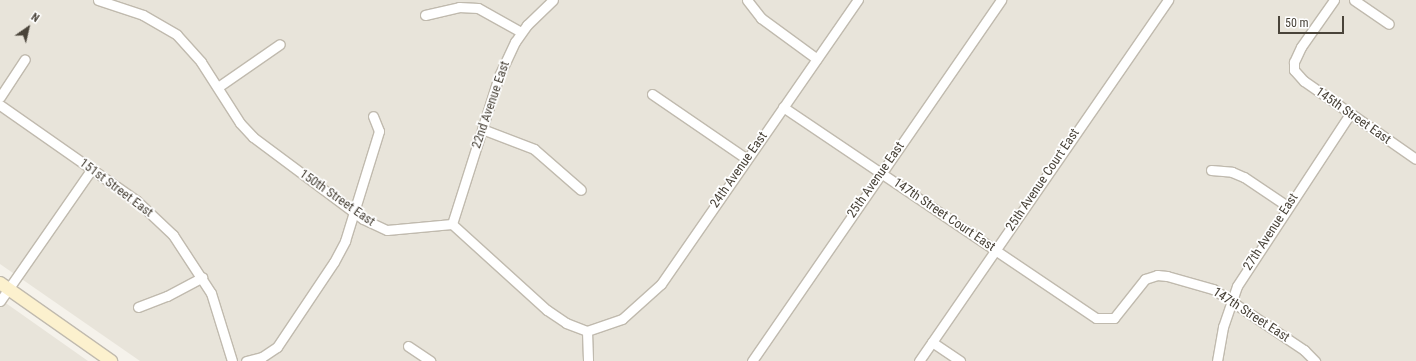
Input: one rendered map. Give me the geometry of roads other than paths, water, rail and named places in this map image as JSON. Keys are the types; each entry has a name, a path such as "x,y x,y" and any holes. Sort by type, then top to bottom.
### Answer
{"main road":[{"path":"4,286 111,361"}],"street":[{"name":"150th Street East","path":"98,0 143,15 177,35 197,57 218,87 240,123 253,137 370,223 387,230 452,224"},
{"name":"22nd Avenue East","path":"452,224 499,76 521,32 553,0"},
{"path":"747,0 761,18 817,59"},
{"name":"24th Avenue East","path":"587,331 606,325 633,311 661,284 858,0"},
{"name":"25th Avenue East","path":"752,361 1001,0"},
{"name":"25th Avenue Court East","path":"918,361 1168,0"},
{"name":"145th Street East","path":"1334,0 1301,47 1294,62 1294,70 1304,81 1416,159"},
{"path":"1354,0 1389,24"},
{"path":"425,15 459,7 478,8 521,32"},
{"path":"218,87 280,44"},
{"path":"0,97 25,59"},
{"path":"652,94 747,159"},
{"name":"151st Street East","path":"0,105 137,201 160,222 186,252 202,277 218,310 232,361"},
{"name":"147th Street Court East","path":"783,107 1096,318 1106,320 1118,315 1138,285 1157,275"},
{"name":"27th Avenue East","path":"1217,361 1223,327 1231,299 1248,266 1350,114"},
{"path":"246,361 262,357 277,347 334,262 345,241 379,131 373,116"},
{"path":"482,130 534,149 581,190"},
{"path":"0,301 4,286 91,170"},
{"path":"1210,170 1232,172 1244,177 1287,206"},
{"path":"452,224 550,312 587,331 588,361"},
{"name":"147th Street East","path":"1157,275 1212,288 1231,299 1304,350 1315,361"},
{"path":"138,308 167,296 202,277"},
{"path":"932,342 960,361"},
{"path":"408,346 430,361"}]}
